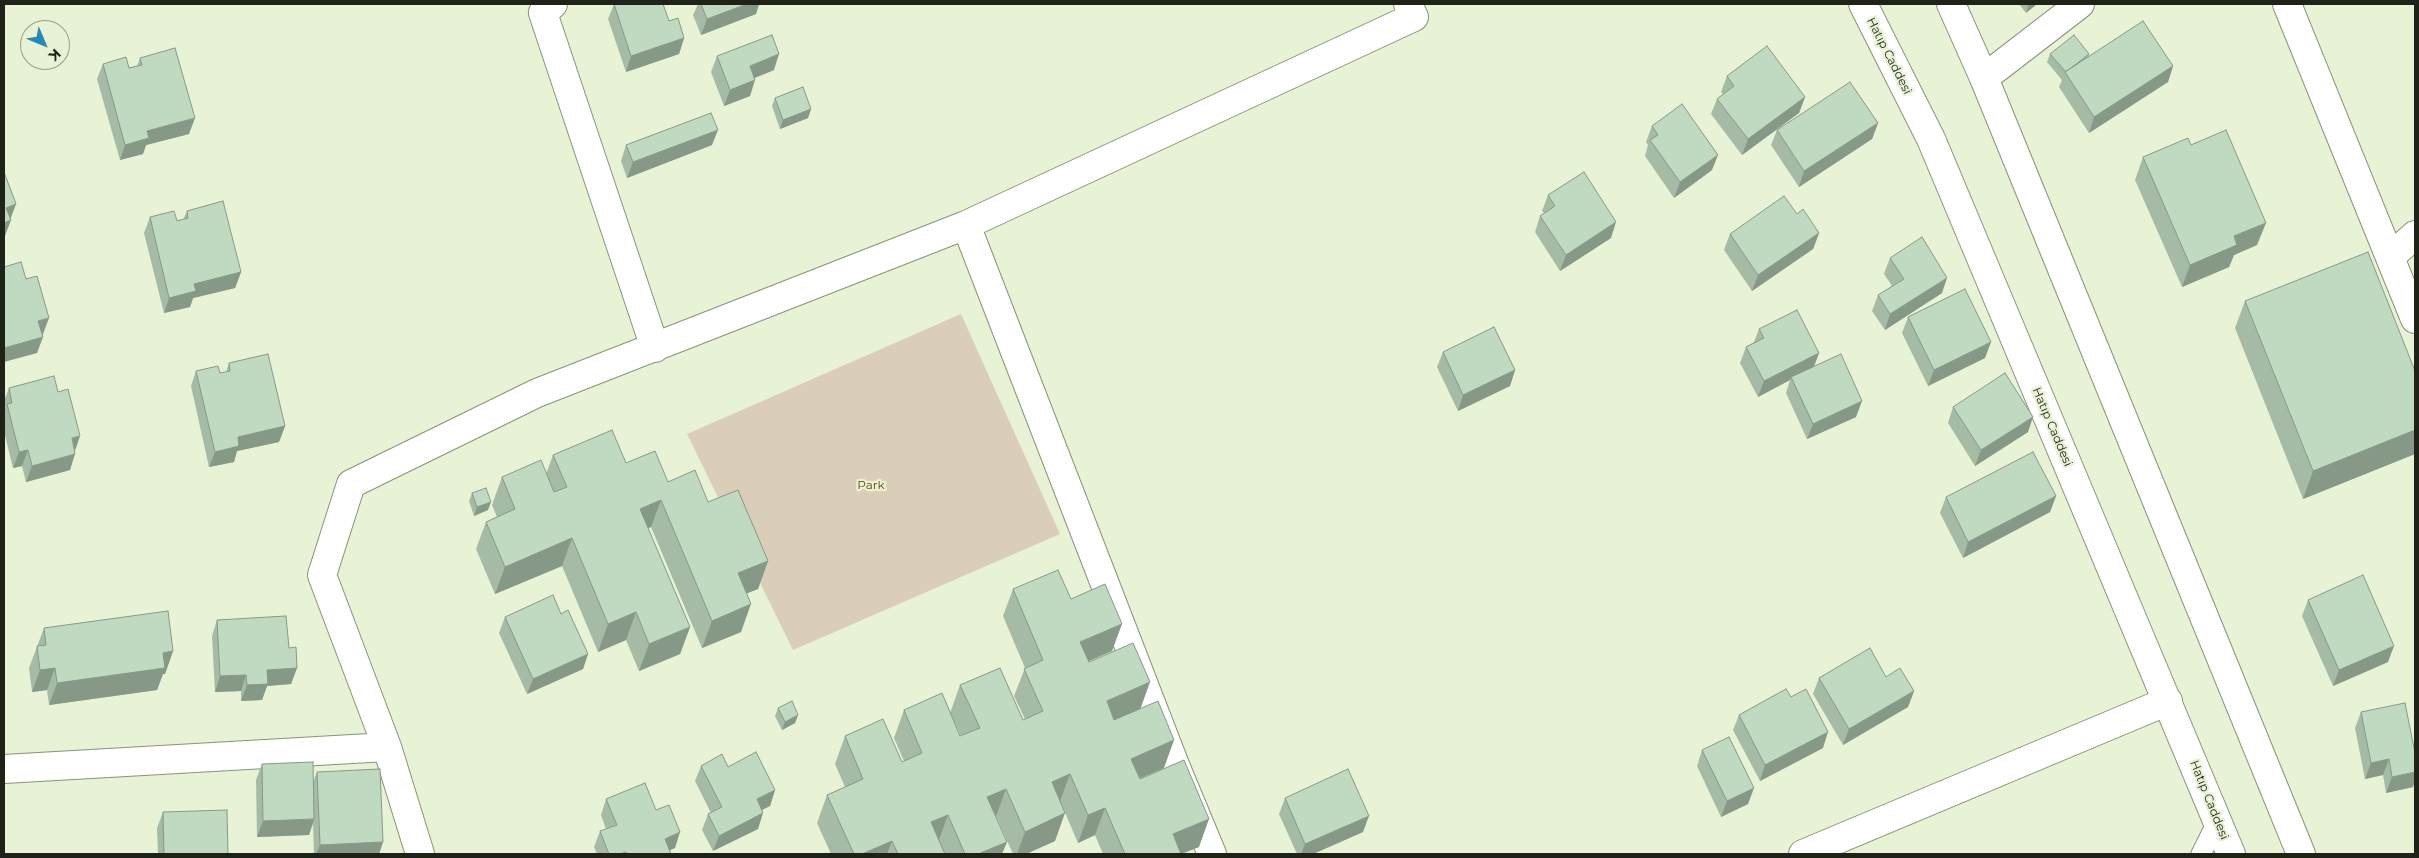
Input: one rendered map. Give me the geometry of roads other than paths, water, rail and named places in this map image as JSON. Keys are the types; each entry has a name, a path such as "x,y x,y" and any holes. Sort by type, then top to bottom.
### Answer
{"street":[{"path":"553,4 543,13 655,348"},
{"path":"420,854 387,746 322,575 351,484 537,393 966,225 1414,17 1408,4"},
{"name":"Hatıp Caddesi","path":"1863,4 1931,139 2231,854"},
{"path":"1951,4 1984,78 2301,854"},
{"path":"1984,78 2080,4"},
{"path":"2287,4 2415,319"},
{"path":"966,225 1175,766 1212,854"},
{"path":"2390,257 2415,235"},
{"path":"1803,854 2168,701"},
{"path":"4,769 387,746"}],"lane":[{"path":"2201,854 2217,822"}],"park label":[{"name":"Park","path":"871,485"}]}
